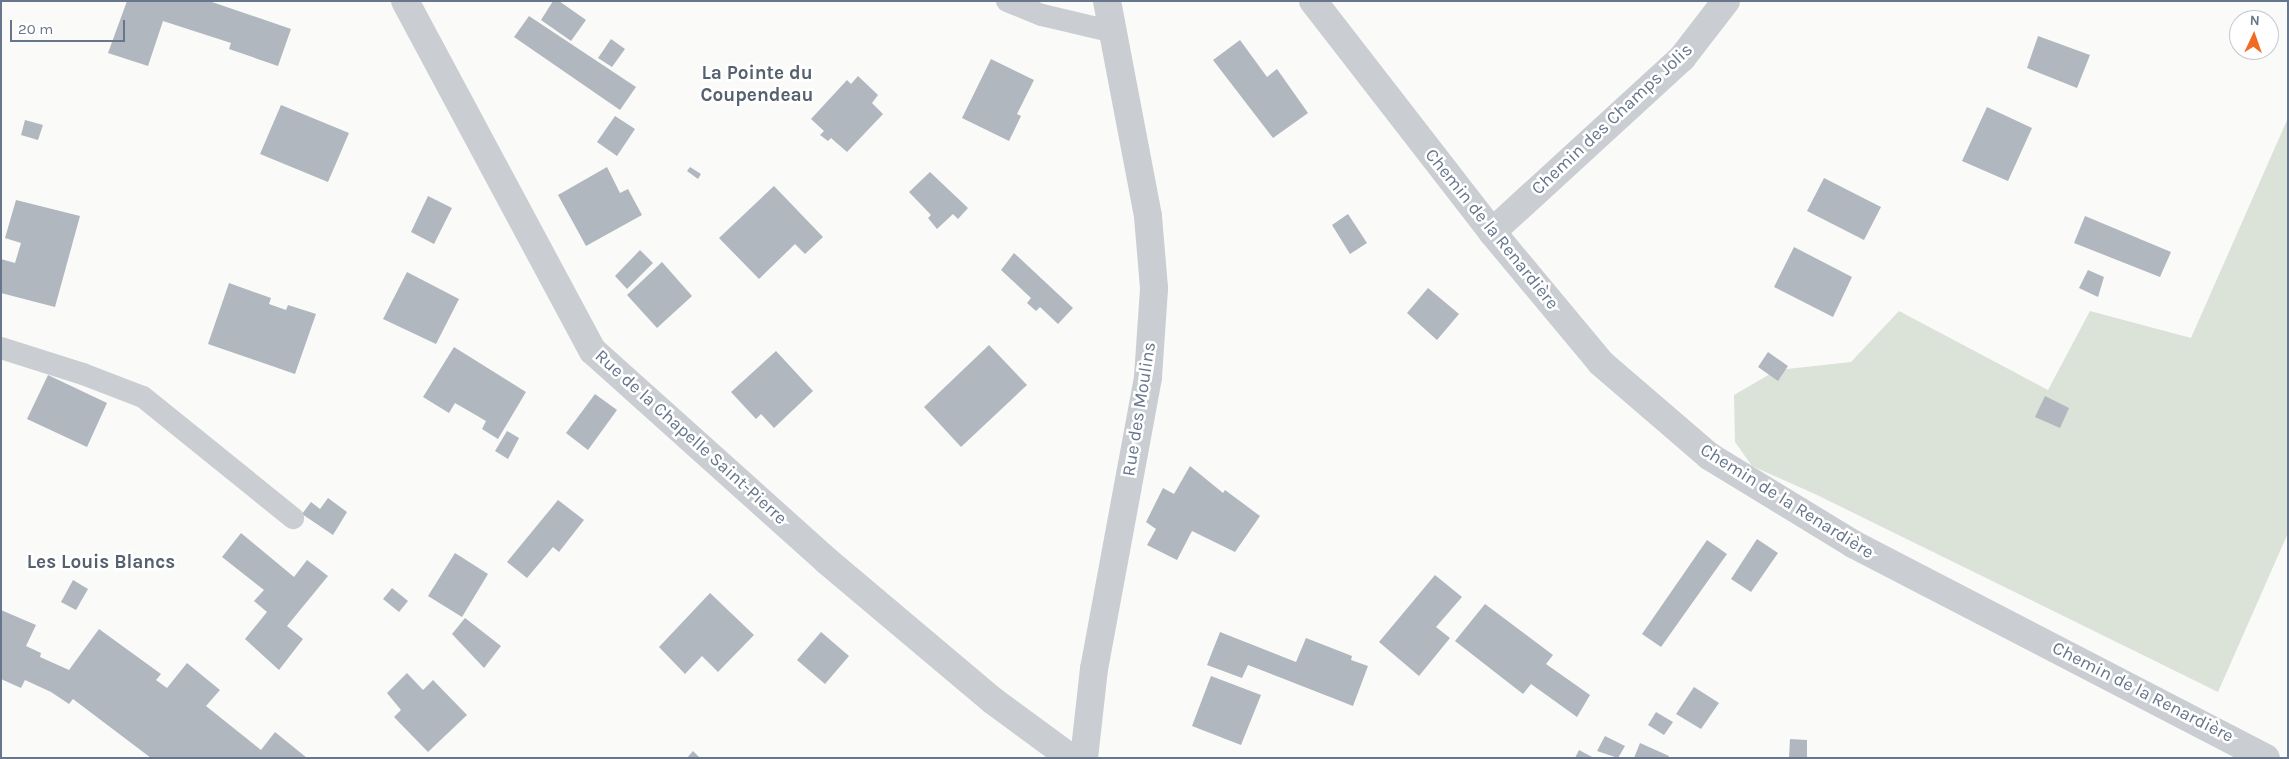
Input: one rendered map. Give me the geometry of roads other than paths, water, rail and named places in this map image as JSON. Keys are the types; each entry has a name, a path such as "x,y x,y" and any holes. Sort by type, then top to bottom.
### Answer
{"street":[{"name":"Rue de la Chapelle Saint-Pierre","path":"405,1 593,352 828,561 992,700 1071,758"},
{"name":"Rue des Moulins","path":"1084,758 1094,669 1148,377 1154,288 1148,216 1107,1"},
{"name":"Chemin de la Renardière","path":"1313,1 1492,232 1601,363 1709,456 1853,544 2267,757"},
{"name":"Chemin des Champs Jolis","path":"1492,232 1682,58 1726,1"}],"lane":[{"path":"1008,1 1042,15 1114,32"},
{"path":"1,348 83,374 143,397 293,518"}],"district":[{"name":"La Pointe du Coupendeau","path":"757,85"},
{"name":"Les Louis Blancs","path":"101,563"}]}
